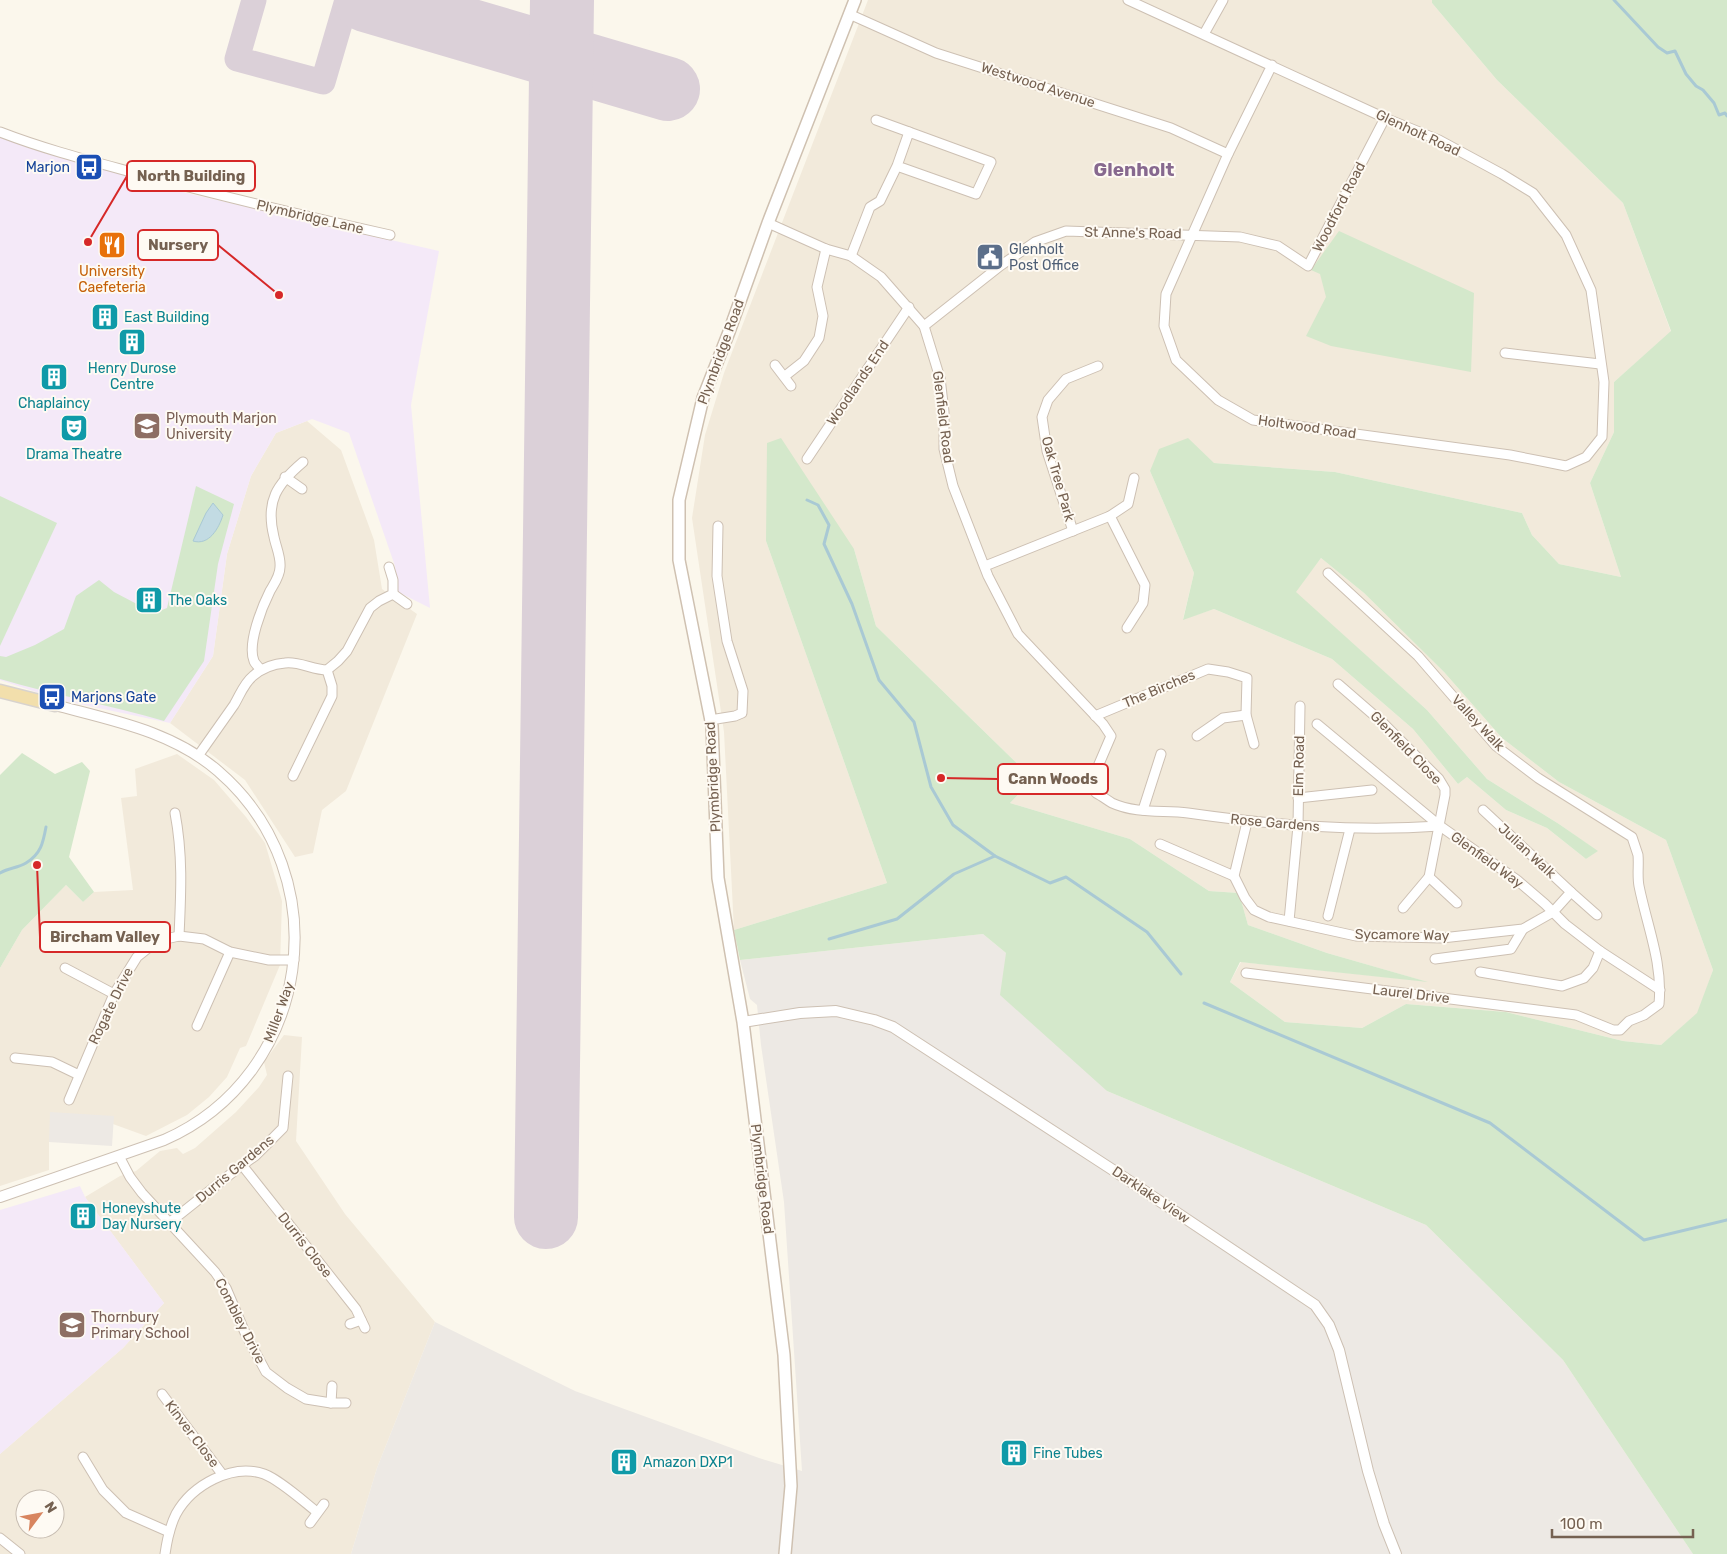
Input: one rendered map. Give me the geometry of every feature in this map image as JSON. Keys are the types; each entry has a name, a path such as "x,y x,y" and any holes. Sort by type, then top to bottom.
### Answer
{"main road":[{"name":"Plymbridge Road","path":"786,1554 791,1486 784,1355 743,1022 718,878 710,720 678,560 679,500 702,398 729,332 768,223 855,0"},
{"name":"Miller Way","path":"0,691 55,705"}],"street":[{"name":"Glenholt Road","path":"1128,0 1385,118 1439,140 1502,174 1532,193 1566,235 1591,290 1600,364"},
{"path":"1204,34 1223,0"},
{"name":"Westwood Avenue","path":"848,14 936,53 1171,128 1228,154"},
{"name":"Holtwood Road","path":"1272,65 1228,154 1166,294 1164,326 1176,360 1218,400 1253,420 1510,455 1566,466 1586,457 1602,437 1604,382 1600,364"},
{"name":"Woodford Road","path":"1191,234 1240,237 1278,246 1308,266 1385,118"},
{"path":"876,120 991,162 976,194 897,166"},
{"name":"Plymbridge Lane","path":"0,132 50,150 260,206 390,235"},
{"path":"851,256 870,207 880,201 897,166 909,132"},
{"name":"Glenfield Road","path":"768,223 826,248 851,256 881,278 924,326 940,378 944,412 944,448 954,486 984,566 1018,634 1103,724 1110,736 1094,778 1096,792 1112,803"},
{"name":"St Anne's Road","path":"924,326 1000,266 1035,242 1066,231 1191,234"},
{"path":"785,376 804,361 819,338 823,316 817,287 826,248"},
{"name":"Woodlands End","path":"807,459 908,307"},
{"path":"1505,353 1600,364"},
{"path":"775,365 791,386"},
{"name":"Oak Tree Park","path":"1073,531 1047,451 1042,417 1048,400 1066,379 1098,366"},
{"path":"261,670 254,661 252,648 260,615 280,567 279,554 271,525 271,511 274,497 286,477 303,462"},
{"path":"286,477 302,489"},
{"name":"Oak Tree Park","path":"984,566 1110,516 1128,504 1134,478"},
{"path":"1110,516 1145,585 1143,602 1128,628"},
{"path":"710,720 742,713 743,691 727,641 717,576 718,526"},
{"path":"388,567 392,580 393,594"},
{"name":"Valley Walk","path":"1328,573 1418,656 1496,746 1538,778 1632,836 1638,856 1637,879 1654,943 1660,976 1660,990"},
{"path":"198,756 252,677 261,670 275,664 288,662 317,670 327,670 347,650 370,608 393,594"},
{"path":"393,594 407,604"},
{"name":"The Birches","path":"1095,716 1208,668 1247,678 1246,715 1254,744"},
{"path":"293,776 332,696 332,686 327,670"},
{"name":"Glenfield Close","path":"1338,684 1383,723 1439,779 1445,789 1440,826 1429,877"},
{"name":"Miller Way","path":"0,1197 183,1132 225,1101 244,1080 269,1042 278,1023 292,980 295,927 292,899 278,850 266,827 250,804 218,770 182,746 154,733 55,705"},
{"name":"Elm Road","path":"1289,921 1298,826 1300,706"},
{"path":"1197,736 1223,718 1246,715"},
{"name":"Glenfield Way","path":"1317,724 1440,826 1517,880 1565,924 1600,951 1660,990"},
{"path":"1143,810 1161,754"},
{"path":"293,755 302,759"},
{"path":"1298,798 1372,790"},
{"name":"Rose Gardens","path":"1112,803 1127,809 1184,813 1247,822 1298,826 1350,829 1440,826"},
{"name":"Julian Walk","path":"1483,810 1596,915"},
{"path":"175,813 182,864 179,936"},
{"path":"1160,844 1234,876 1247,822"},
{"path":"1328,916 1350,829"},
{"name":"Sycamore Way","path":"1234,876 1245,898 1254,910 1269,917 1356,936 1442,938 1523,929 1553,912"},
{"path":"1403,908 1429,877 1457,904"},
{"path":"1553,912 1571,892"},
{"path":"1435,959 1511,949 1523,929"},
{"name":"Rogate Drive","path":"69,1100 114,994 137,957 157,942 179,936 204,939 230,952 269,960 294,960"},
{"path":"1480,972 1562,986 1584,978 1593,968 1600,951"},
{"path":"197,1026 230,952"},
{"path":"65,968 114,994"},
{"name":"Laurel Drive","path":"1246,973 1576,1015 1613,1030 1620,1030 1629,1021 1644,1015 1658,1004 1660,990"},
{"name":"Darklake View","path":"743,1022 800,1013 836,1011 894,1027 1315,1305 1329,1325 1339,1350 1368,1471 1384,1524 1396,1554"},
{"path":"15,1058 52,1062 79,1075"},
{"name":"Durris Gardens","path":"169,1223 255,1156 284,1128 288,1076"},
{"name":"Combley Drive","path":"119,1156 130,1177 169,1223 215,1272 226,1288 246,1335 266,1372 287,1388 306,1399 346,1403"},
{"name":"Durris Close","path":"242,1165 356,1309 363,1324 350,1324"},
{"path":"331,1403 332,1386"},
{"name":"Kinver Close","path":"162,1394 222,1474"},
{"path":"83,1457 103,1490 126,1513 169,1532"},
{"path":"164,1554 169,1532 177,1513 184,1503 208,1482 222,1474 243,1471 266,1475 317,1512"},
{"path":"310,1523 324,1504"},
{"path":"0,1538 20,1554"}],"shaded area":[{"path":"868,0 1432,0 1432,3 1497,80 1623,203 1671,332 1614,382 1614,432 1590,483 1621,577 1559,564 1532,535 1522,513 1335,472 1214,463 1150,471 1194,573 1183,619 1214,609 1332,659 1413,729 1458,784 1467,777 1506,810 1547,828 1586,859 1597,851 1559,824 1487,779 1427,710 1295,592 1321,558 1364,593 1444,672 1502,738 1559,782 1666,840 1713,970 1698,1013 1661,1045 1623,1041 1506,1012 1406,1004 1362,1028 1285,1022 1230,982 1241,962 1424,981 1327,953 1248,925 1239,893 1209,891 1130,839 1010,803 1033,779 876,626 854,549 766,541 887,883 734,930 724,732 692,518 705,435 724,373"},
{"name":"Plymouth Marjon University","path":"0,127 156,186 439,251 411,405 430,608 398,592 395,566 349,433 312,419 276,433 251,476 227,554 213,656 170,723 60,700 0,680"},
{"path":"307,421 341,450 374,540 382,589 417,614 346,791 322,810 313,853 295,857 245,780 170,723 213,656 227,554 251,476 276,433"},
{"path":"177,754 214,780 246,817 265,843 282,901 280,965 246,1046 240,1048 227,1077 209,1097 187,1115 146,1136 113,1124 113,1116 49,1142 49,1170 0,1186 0,968 22,930 66,885 83,902 94,892 133,890 121,798 137,796 135,769"},
{"path":"983,934 1006,953 1107,1091 1426,1225 1563,1360 1693,1554 351,1554 377,1468 435,1322 575,1391 759,1458 802,1471 784,1202 757,1005 750,999 740,960"},
{"path":"284,1035 302,1037 296,1141 345,1214 435,1322 377,1468 351,1554 0,1554 0,1454 123,1348 164,1303 85,1197 120,1176 136,1171 160,1151 177,1148 183,1154 195,1148 236,1112 259,1087 267,1075 264,1062"},
{"path":"50,1112 114,1116 112,1146 49,1142"},
{"name":"Thornbury Primary School","path":"80,1186 85,1197 164,1303 123,1348 0,1454 0,1210"}],"green space":[{"path":"1432,0 1727,0 1727,1554 1693,1554 1563,1360 1426,1225 1107,1091 1000,995 1006,953 983,934 740,960 734,930 887,883 766,541 767,443 781,438 854,549 876,626 1033,779 1010,803 1130,839 1209,891 1239,893 1248,925 1327,953 1428,982 1240,962 1230,982 1285,1022 1362,1028 1406,1004 1506,1012 1623,1041 1661,1045 1697,1013 1713,970 1666,840 1559,782 1502,738 1444,672 1364,593 1321,558 1296,592 1427,710 1487,779 1598,851 1586,859 1547,828 1506,810 1467,777 1458,784 1413,729 1332,659 1214,609 1183,620 1194,573 1150,471 1159,449 1188,438 1214,463 1335,472 1522,513 1532,535 1559,564 1621,577 1590,483 1614,432 1614,382 1671,331 1623,203 1497,80 1432,3"},
{"path":"1339,231 1474,293 1471,372 1331,346 1306,336 1326,297 1320,274 1311,270"},
{"path":"196,486 234,504 218,564 204,661 164,721 0,679 0,656 6,657 35,645 64,629 76,596 99,580 114,592 154,613 167,608"},
{"path":"0,496 57,523 0,646"},
{"path":"22,753 55,774 82,762 90,771 69,857 94,892 83,902 66,885 22,930 0,968 0,775"}],"water":[{"path":"213,503 223,515 219,525 212,535 204,541 193,541 206,513"}],"waterway":[{"path":"1614,0 1658,47 1667,53 1675,51 1686,74 1714,103 1719,115 1725,113 1727,116"},
{"path":"807,500 818,505 829,525 824,544 852,604 879,680 914,722 931,787 953,825 995,856 1050,883 1066,877 1147,932 1181,974"},
{"path":"0,873 23,865 31,860 38,852 46,827"},
{"path":"829,939 897,919 954,874 995,856"},
{"path":"1204,1003 1490,1123 1644,1240 1727,1220"}],"taxiway":[{"path":"254,0 237,59 323,82 347,0"}],"runway":[{"path":"366,0 668,89"},
{"path":"546,1217 562,0"}],"place":[{"name":"Marjon","path":"89,167"},
{"name":"North Building","path":"88,242"},
{"name":"University Caefeteria","path":"112,245"},
{"name":"Glenholt Post Office","path":"990,257"},
{"name":"Nursery","path":"279,295"},
{"name":"East Building","path":"105,317"},
{"name":"Henry Durose Centre","path":"132,342"},
{"name":"Chaplaincy","path":"54,377"},
{"name":"Plymouth Marjon University","path":"147,426"},
{"name":"Drama Theatre","path":"74,428"},
{"name":"The Oaks","path":"149,600"},
{"name":"Marjons Gate","path":"52,697"},
{"name":"Cann Woods","path":"941,778"},
{"name":"Bircham Valley","path":"37,865"},
{"name":"Honeyshute Day Nursery","path":"83,1216"},
{"name":"Thornbury Primary School","path":"72,1325"},
{"name":"Fine Tubes","path":"1014,1453"},
{"name":"Amazon DXP1","path":"624,1462"}],"district":[{"name":"Glenholt","path":"1134,169"}]}
